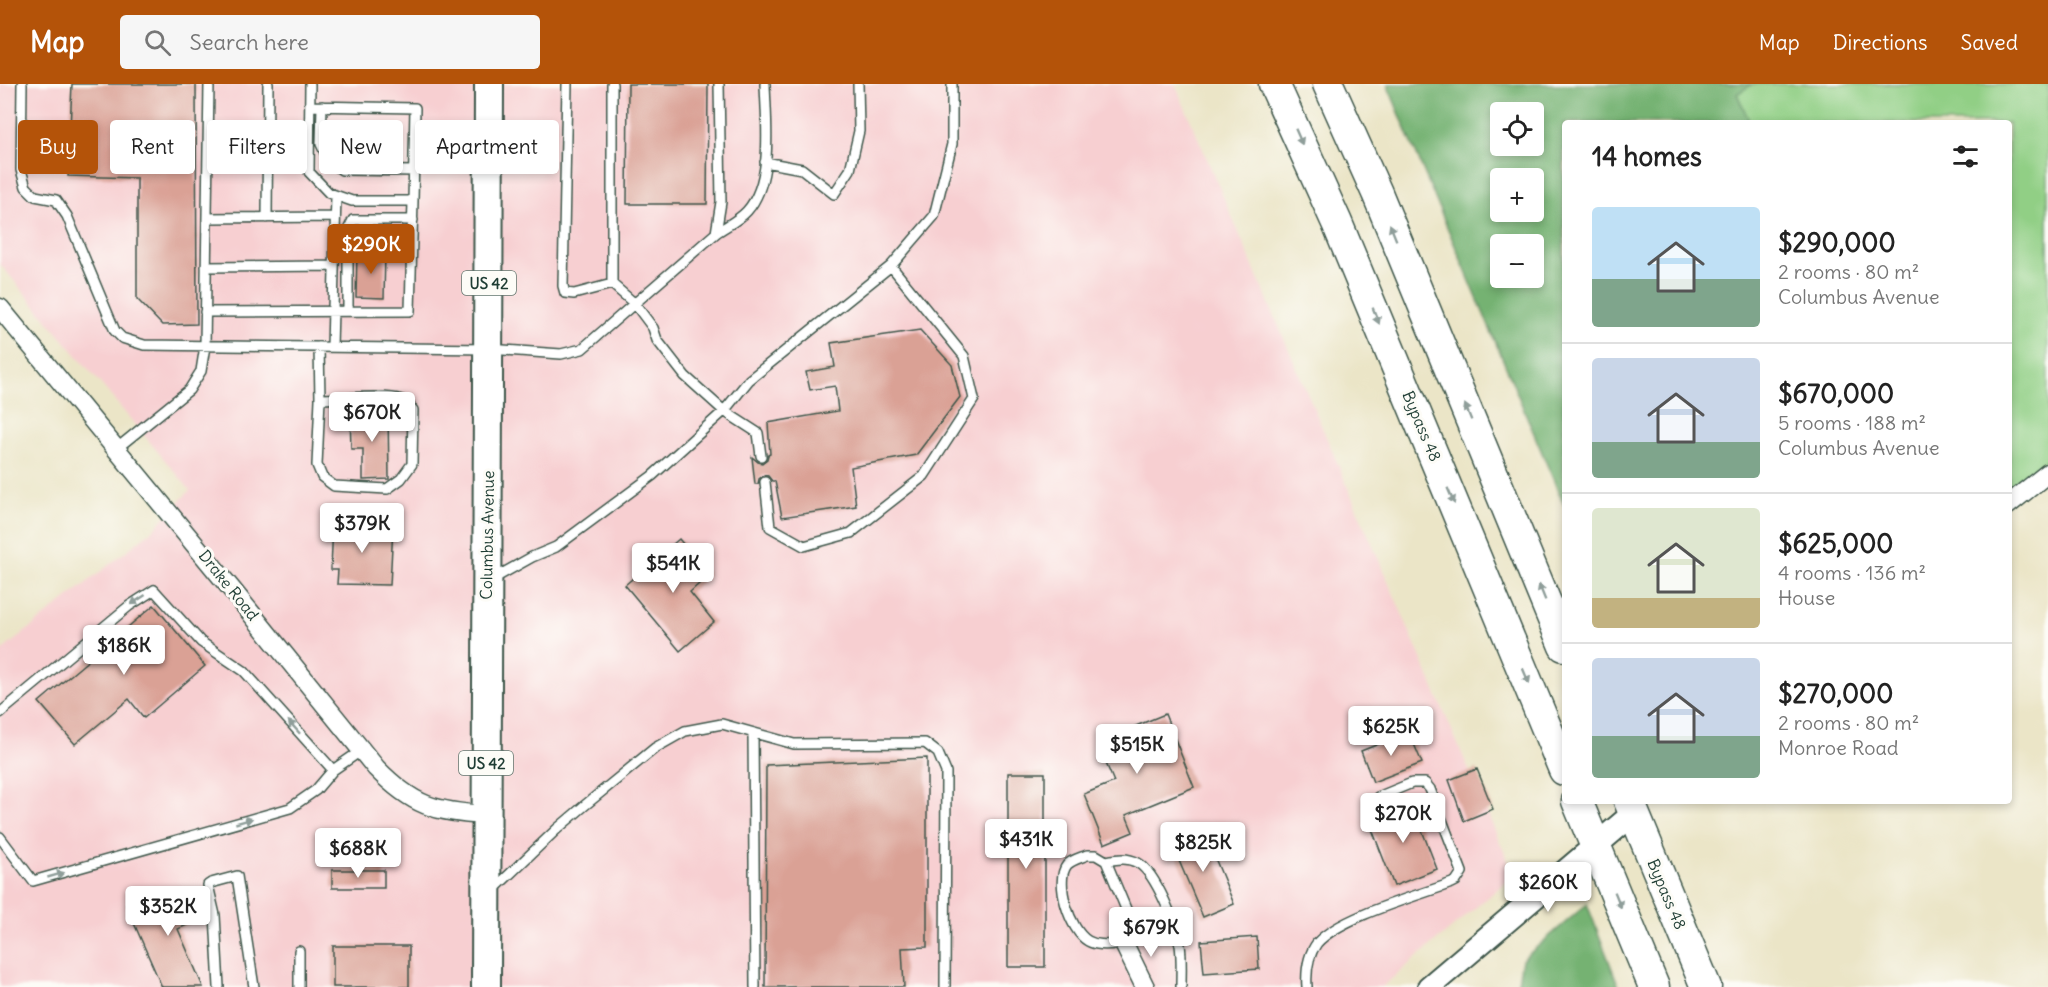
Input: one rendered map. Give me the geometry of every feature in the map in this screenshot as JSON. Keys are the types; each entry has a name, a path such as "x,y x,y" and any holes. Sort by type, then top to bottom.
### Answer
{"highway":[{"name":"Bypass 48","path":"1274,84 1346,243 1562,765"},
{"path":"1328,84 1377,193 1562,641"},
{"path":"1578,804 1654,987"},
{"name":"Bypass 48","path":"1637,805 1706,987"}],"main road":[{"name":"Columbus Avenue","path":"486,987 489,84"}],"street":[{"name":"Drake Road","path":"0,308 392,784 419,803 455,813 486,815"},
{"path":"2012,502 2048,473"},
{"path":"1429,987 1596,846 1637,805"},
{"path":"1124,944 1145,987"}],"lane":[{"path":"22,84 21,170 26,187 35,196 56,200 67,216 115,331 122,338 144,345 489,349 561,354 582,349 716,233 746,212 759,193 767,150 765,84"},
{"path":"117,449 189,390 201,371 205,346 209,84"},
{"path":"267,218 268,84"},
{"path":"310,84 309,172 329,193 352,201 413,201"},
{"path":"567,84 563,286 565,294 574,294 612,284"},
{"path":"612,84 612,284 634,304 653,328 657,340 685,376 724,411 758,433 761,456"},
{"path":"716,233 721,202 719,84"},
{"path":"765,162 802,169 834,194 850,170 859,131 858,84"},
{"path":"486,583 532,557 556,547 652,476 724,411 749,380 891,266 934,216 952,144 952,84"},
{"path":"205,312 410,311 416,108 310,106"},
{"path":"322,106 321,144 329,161 342,170 414,171"},
{"path":"332,347 336,196"},
{"path":"207,218 335,217"},
{"path":"348,311 348,230 353,220 413,220"},
{"path":"206,267 334,266"},
{"path":"765,482 770,527 804,546 851,533 924,476 974,399 964,356 891,266"},
{"path":"319,347 320,399 316,465 322,477 333,486 387,489 401,479 412,464 413,410 408,404 402,400 390,398 320,399"},
{"path":"0,713 129,606 154,590 201,642 244,671 333,770"},
{"path":"486,897 557,830 655,748 685,730 722,724 794,744 926,743 938,753 946,772 945,987"},
{"path":"753,733 755,987"},
{"path":"0,837 33,881 290,808 316,790 333,770 362,750"},
{"path":"1307,987 1306,976 1312,953 1316,944 1327,934 1364,915 1452,883 1462,872 1430,789 1425,783 1412,783 1378,797"},
{"path":"1087,855 1096,855 1106,861 1126,909 1124,944 1102,945 1086,940 1075,928 1061,884 1068,862 1087,855"},
{"path":"1106,861 1121,858 1139,863 1148,872 1159,891 1180,944 1181,987"},
{"path":"219,987 215,915 208,885 237,876 254,987"},
{"path":"299,951 299,987"}],"shaded area":[{"path":"0,84 1175,84 1514,875 1382,987 0,987 0,652 154,529 190,490 0,264"}],"green space":[{"path":"1387,84 1752,84 1737,94 1749,120 1562,120 1562,500"},
{"path":"1752,84 2048,84 2048,462 2012,491 2012,120 1749,120 1737,94"},
{"path":"1587,904 1619,987 1517,987 1522,960"}],"building":[{"path":"72,84 196,84 197,324 162,325 137,299 137,178 68,176 68,174 98,174 98,120 70,120"},
{"path":"628,84 708,84 707,204 627,204"},
{"path":"357,252 385,253 384,298 356,297"},
{"path":"920,330 952,365 960,397 916,455 851,467 856,506 782,517 775,481 764,475 759,479 758,484 755,484 752,457 762,463 770,454 768,423 838,411 835,386 810,390 806,372 835,367 831,343"},
{"path":"388,413 389,479 363,480 363,449 351,449 350,414"},
{"path":"333,524 393,527 390,585 337,584 338,570 331,570"},
{"path":"679,539 709,575 690,592 714,622 680,651 625,585"},
{"path":"154,605 205,666 144,718 129,699 75,744 39,702"},
{"path":"1165,714 1194,787 1126,815 1133,832 1104,844 1084,794 1114,782 1097,742"},
{"path":"1409,732 1422,763 1373,782 1361,751"},
{"path":"927,758 927,947 902,948 904,987 765,987 766,765"},
{"path":"1477,769 1493,809 1464,821 1449,780"},
{"path":"1008,773 1045,773 1045,967 1008,967"},
{"path":"1411,802 1437,869 1394,886 1368,819"},
{"path":"1203,829 1234,904 1203,917 1171,842"},
{"path":"332,870 384,870 384,888 332,888"},
{"path":"161,890 169,909 202,895 208,915 178,929 203,987 162,987 126,905"},
{"path":"1257,937 1259,969 1204,973 1201,941"},
{"path":"333,946 409,946 409,987 333,987"}]}
